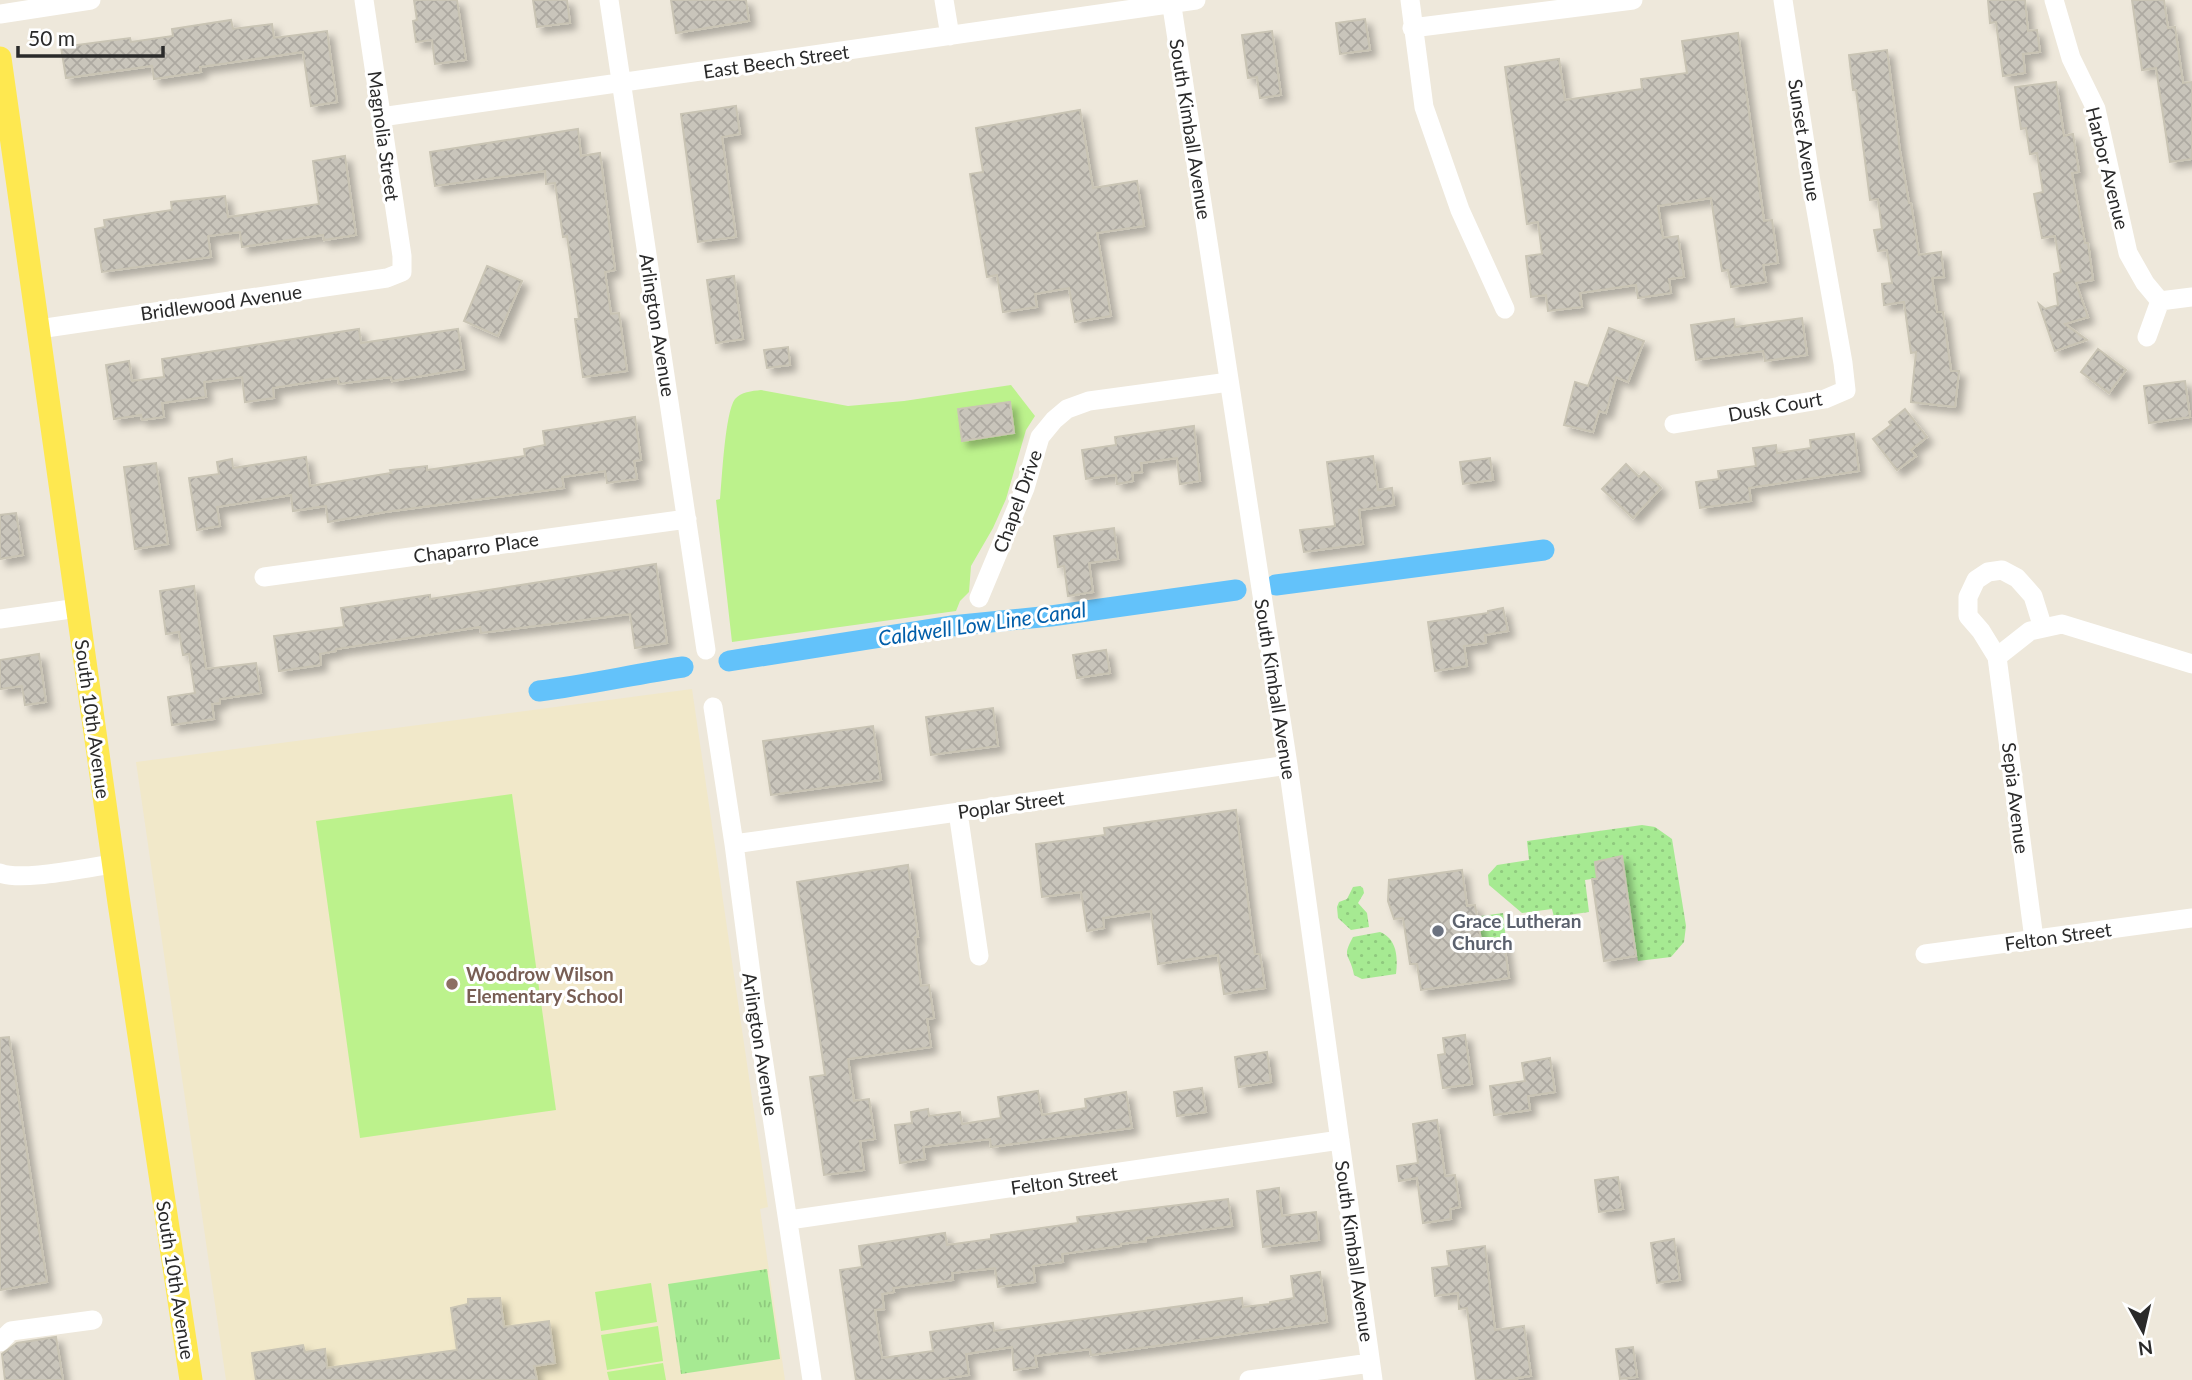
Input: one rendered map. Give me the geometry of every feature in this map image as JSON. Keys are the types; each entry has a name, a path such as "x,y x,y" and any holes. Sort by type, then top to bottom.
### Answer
{"main road":[{"name":"South 10th Avenue","path":"0,58 114,864 191,1380"}],"street":[{"path":"0,13 91,0"},
{"name":"Magnolia Street","path":"364,0 402,256 402,272"},
{"name":"Arlington Avenue","path":"609,0 706,650"},
{"path":"944,0 950,36"},
{"name":"East Beech Street","path":"380,117 1196,0"},
{"path":"1410,0 1424,107 1460,210 1505,309"},
{"path":"1412,28 1633,0"},
{"name":"Sunset Avenue","path":"1783,0 1828,279"},
{"name":"Harbor Avenue","path":"2054,0 2071,58 2096,109 2128,253 2146,284 2160,301"},
{"name":"South Kimball Avenue","path":"1172,2 1288,765 1372,1372"},
{"name":"Bridlewood Avenue","path":"39,329 387,278 402,272"},
{"name":"Dusk Court","path":"1674,424 1825,399 1846,390 1828,279"},
{"path":"2147,337 2160,301 2192,297"},
{"name":"Chapel Drive","path":"979,598 1025,488 1040,437 1054,420 1067,409 1089,401 1229,382"},
{"name":"Chaparro Place","path":"264,577 687,519"},
{"path":"2043,628 2033,596 2017,578 2002,570 1988,572 1976,580 1968,597 1968,616 1997,657 2031,631 2062,624 2192,664"},
{"path":"0,620 78,608"},
{"name":"Sepia Avenue","path":"1997,657 2034,939"},
{"name":"Arlington Avenue","path":"713,708 812,1380"},
{"name":"Poplar Street","path":"734,844 1288,765"},
{"path":"958,812 979,956"},
{"path":"0,873 9,877 26,876 114,864"},
{"name":"Felton Street","path":"1925,954 2192,918"},
{"name":"Felton Street","path":"789,1220 1340,1140"},
{"path":"0,1342 11,1331 93,1321"},
{"path":"1249,1380 1372,1372"}],"shaded area":[{"name":"Woodrow Wilson Elementary School","path":"692,689 768,1207 760,1209 785,1380 226,1380 136,762"}],"green space":[{"path":"1011,385 1035,416 1026,430 1006,499 971,566 969,592 960,601 956,611 732,642 716,500 720,499 729,417 737,397 761,390 848,406 904,401"},
{"path":"512,794 556,1110 360,1138 316,821"},
{"path":"1642,825 1655,827 1672,839 1686,926 1684,942 1671,957 1638,961 1624,874 1585,880 1589,912 1554,917 1552,909 1522,913 1489,885 1488,875 1497,865 1529,860 1527,841"},
{"path":"1360,886 1364,893 1358,903 1367,913 1369,927 1351,930 1338,918 1337,907 1339,902 1347,899 1353,887"},
{"path":"1503,913 1506,940 1481,944 1473,924 1479,923 1481,916"},
{"path":"1380,932 1390,939 1395,949 1396,974 1362,979 1354,975 1347,953 1349,944 1353,937"},
{"path":"767,1269 780,1359 681,1374 668,1284"},
{"path":"651,1283 657,1322 601,1331 595,1292"},
{"path":"658,1326 663,1361 607,1370 601,1335"},
{"path":"663,1363 666,1380 609,1380 607,1372"}],"building":[{"path":"414,0 457,0 466,60 435,64 432,40 416,42"},
{"path":"533,0 567,0 570,23 537,27"},
{"path":"671,0 746,0 749,21 676,33"},
{"path":"1988,0 2025,0 2028,31 2037,30 2040,52 2023,54 2025,73 2003,76 1996,22 1990,23"},
{"path":"2132,0 2164,0 2168,28 2175,27 2183,83 2192,82 2192,159 2170,162 2156,68 2142,70"},
{"path":"1365,19 1370,50 1340,54 1336,23"},
{"path":"231,20 233,29 272,24 274,38 327,31 337,102 311,106 303,52 200,67 201,72 154,79 152,66 66,78 61,47 130,38 131,42 173,36 172,29"},
{"path":"1272,31 1281,95 1260,98 1257,77 1248,78 1242,35"},
{"path":"1738,33 1764,221 1772,220 1778,263 1763,265 1766,282 1731,287 1728,270 1722,271 1711,198 1658,206 1663,238 1678,236 1684,277 1669,279 1671,293 1638,298 1636,285 1580,293 1582,307 1548,311 1546,295 1531,297 1526,256 1542,254 1538,222 1527,224 1505,67 1559,59 1565,100 1642,89 1641,79 1687,73 1682,41"},
{"path":"1887,50 1900,151 1919,255 1941,252 1944,277 1932,278 1937,312 1943,312 1951,371 1959,371 1955,407 1911,402 1916,352 1911,353 1904,302 1884,305 1882,284 1892,283 1887,250 1878,251 1874,230 1882,229 1878,199 1870,200 1849,55"},
{"path":"2056,82 2064,136 2073,134 2079,172 2072,173 2085,243 2088,243 2093,280 2076,283 2088,317 2065,324 2087,340 2055,351 2039,304 2045,309 2058,305 2054,274 2061,272 2055,236 2042,238 2034,194 2043,192 2037,153 2030,154 2026,128 2021,129 2015,87"},
{"path":"736,106 740,134 722,137 736,237 698,242 681,114"},
{"path":"1080,110 1093,188 1137,181 1144,226 1097,233 1111,316 1075,322 1069,288 1035,294 1037,307 1003,312 997,275 987,277 970,174 983,172 976,128"},
{"path":"578,129 581,156 600,153 615,270 605,272 611,314 619,313 627,371 583,377 575,319 579,319 567,236 563,237 555,183 546,184 545,171 435,186 430,152"},
{"path":"345,156 356,235 324,240 323,235 242,247 240,232 208,236 211,257 102,272 95,229 105,227 104,220 172,210 171,202 225,196 228,217 319,204 313,161"},
{"path":"487,266 522,281 498,336 464,321"},
{"path":"734,276 743,339 716,343 707,280"},
{"path":"1802,318 1807,355 1765,361 1763,351 1696,360 1691,325 1734,319 1735,327"},
{"path":"1609,328 1644,341 1628,382 1616,377 1606,413 1599,411 1593,432 1564,425 1575,382 1588,386"},
{"path":"359,329 361,343 458,329 464,369 392,381 391,377 339,384 338,378 298,384 273,388 274,398 245,402 242,377 204,382 206,397 162,403 164,417 142,420 141,415 114,419 106,365 129,361 132,381 164,377 162,359"},
{"path":"788,347 790,365 767,368 764,350"},
{"path":"2098,349 2126,370 2109,393 2081,372"},
{"path":"2185,381 2190,417 2149,423 2144,386"},
{"path":"1010,402 1014,433 962,441 958,409"},
{"path":"1905,409 1927,437 1911,450 1916,456 1897,470 1873,439"},
{"path":"635,417 641,460 634,461 637,479 607,483 605,471 562,477 564,488 328,522 326,506 293,511 291,495 217,507 220,526 197,530 189,478 219,474 217,462 232,459 233,468 306,457 310,486 391,473 390,470 427,466 427,470 525,456 524,449 545,445 543,431"},
{"path":"1194,426 1200,481 1180,484 1177,458 1141,463 1142,472 1132,473 1133,481 1117,484 1116,475 1086,479 1082,450 1116,445 1115,437"},
{"path":"1854,434 1859,471 1749,488 1751,501 1700,508 1696,482 1719,479 1718,471 1756,466 1753,448 1776,445 1777,453 1811,448 1810,440"},
{"path":"1373,456 1378,490 1392,488 1394,505 1359,510 1363,544 1304,552 1300,530 1335,526 1327,462"},
{"path":"1490,458 1493,480 1463,484 1460,462"},
{"path":"156,463 168,544 135,549 124,467"},
{"path":"1626,464 1639,477 1644,472 1661,488 1633,518 1602,489"},
{"path":"16,513 23,555 0,559 0,515"},
{"path":"1114,528 1118,559 1089,563 1093,592 1068,596 1064,566 1058,567 1054,536"},
{"path":"656,564 667,643 635,648 630,614 481,633 480,627 336,649 320,654 321,665 279,671 274,636 344,627 341,608 430,595 430,599"},
{"path":"194,586 206,669 256,663 261,693 220,699 220,703 212,704 214,719 172,725 168,697 195,693 189,654 183,655 179,632 166,634 160,591"},
{"path":"1503,608 1508,631 1485,635 1486,643 1464,646 1467,666 1435,671 1428,622 1488,613"},
{"path":"1106,650 1110,673 1077,678 1073,655"},
{"path":"39,654 46,702 25,705 22,686 0,689 0,660"},
{"path":"993,708 998,746 931,755 926,717"},
{"path":"873,726 881,780 771,795 763,741"},
{"path":"1236,810 1255,954 1260,954 1265,988 1224,994 1218,955 1158,964 1151,911 1103,918 1104,928 1087,931 1081,892 1042,897 1036,844 1105,835 1104,828"},
{"path":"1622,856 1636,956 1604,961 1592,879 1597,879 1595,862"},
{"path":"908,865 918,937 915,937 921,986 929,985 934,1018 927,1019 931,1047 848,1059 854,1101 869,1099 875,1139 860,1141 864,1170 824,1175 810,1077 825,1075 797,882"},
{"name":"Grace Lutheran Church","path":"1462,870 1467,906 1475,905 1482,945 1504,942 1509,978 1421,990 1417,964 1410,964 1403,918 1394,919 1388,901 1389,880"},
{"path":"1465,1035 1472,1084 1443,1088 1438,1055 1445,1054 1443,1038"},
{"path":"9,1037 47,1282 0,1290 0,1038"},
{"path":"1267,1052 1271,1082 1239,1087 1235,1057"},
{"path":"1550,1058 1555,1092 1528,1096 1530,1110 1494,1115 1490,1086 1525,1081 1522,1063"},
{"path":"1202,1088 1206,1112 1177,1116 1174,1092"},
{"path":"1038,1091 1042,1115 1086,1108 1085,1099 1126,1092 1132,1128 991,1147 990,1139 923,1147 925,1159 900,1163 895,1125 912,1123 911,1112 928,1109 929,1116 960,1112 962,1124 1001,1118 998,1097"},
{"path":"1437,1120 1445,1176 1455,1175 1460,1207 1450,1209 1451,1219 1423,1223 1417,1178 1399,1181 1397,1166 1418,1163 1413,1124"},
{"path":"1618,1177 1623,1209 1599,1212 1595,1180"},
{"path":"1279,1188 1282,1216 1316,1212 1319,1240 1263,1247 1257,1191"},
{"path":"1228,1199 1232,1226 1146,1238 1146,1241 1121,1246 1062,1254 1063,1262 1033,1266 1035,1282 998,1287 995,1268 952,1273 953,1280 893,1288 894,1292 882,1294 884,1309 875,1310 882,1358 933,1351 930,1332 993,1323 994,1331 1242,1298 1243,1307 1270,1304 1294,1298 1291,1276 1320,1272 1327,1322 1091,1355 1090,1349 1035,1356 1037,1367 1014,1370 1012,1347 966,1354 969,1375 936,1380 856,1380 840,1270 862,1267 859,1246 945,1233 947,1245 991,1239 991,1235 1078,1223 1077,1217"},
{"path":"1674,1239 1680,1280 1657,1283 1651,1243"},
{"path":"1485,1246 1495,1330 1524,1326 1531,1376 1516,1378 1517,1380 1476,1380 1467,1308 1459,1309 1458,1293 1435,1296 1432,1268 1449,1266 1447,1251"},
{"path":"500,1298 504,1327 549,1321 555,1363 534,1366 537,1380 256,1380 252,1353 303,1345 305,1352 325,1349 327,1368 457,1350 451,1308 468,1304 468,1299"},
{"path":"56,1337 63,1380 5,1380 2,1354 17,1343"},
{"path":"1633,1347 1637,1377 1620,1379 1616,1349"}],"waterway":[{"name":"Caldwell Low Line Canal","path":"1276,585 1544,550"},
{"name":"Caldwell Low Line Canal","path":"729,661 951,626 1051,616 1236,590"},
{"name":"Caldwell Low Line Canal","path":"539,691 683,667"}],"place":[{"name":"Grace Lutheran Church","path":"1438,931"},
{"name":"Woodrow Wilson Elementary School","path":"452,984"}]}
